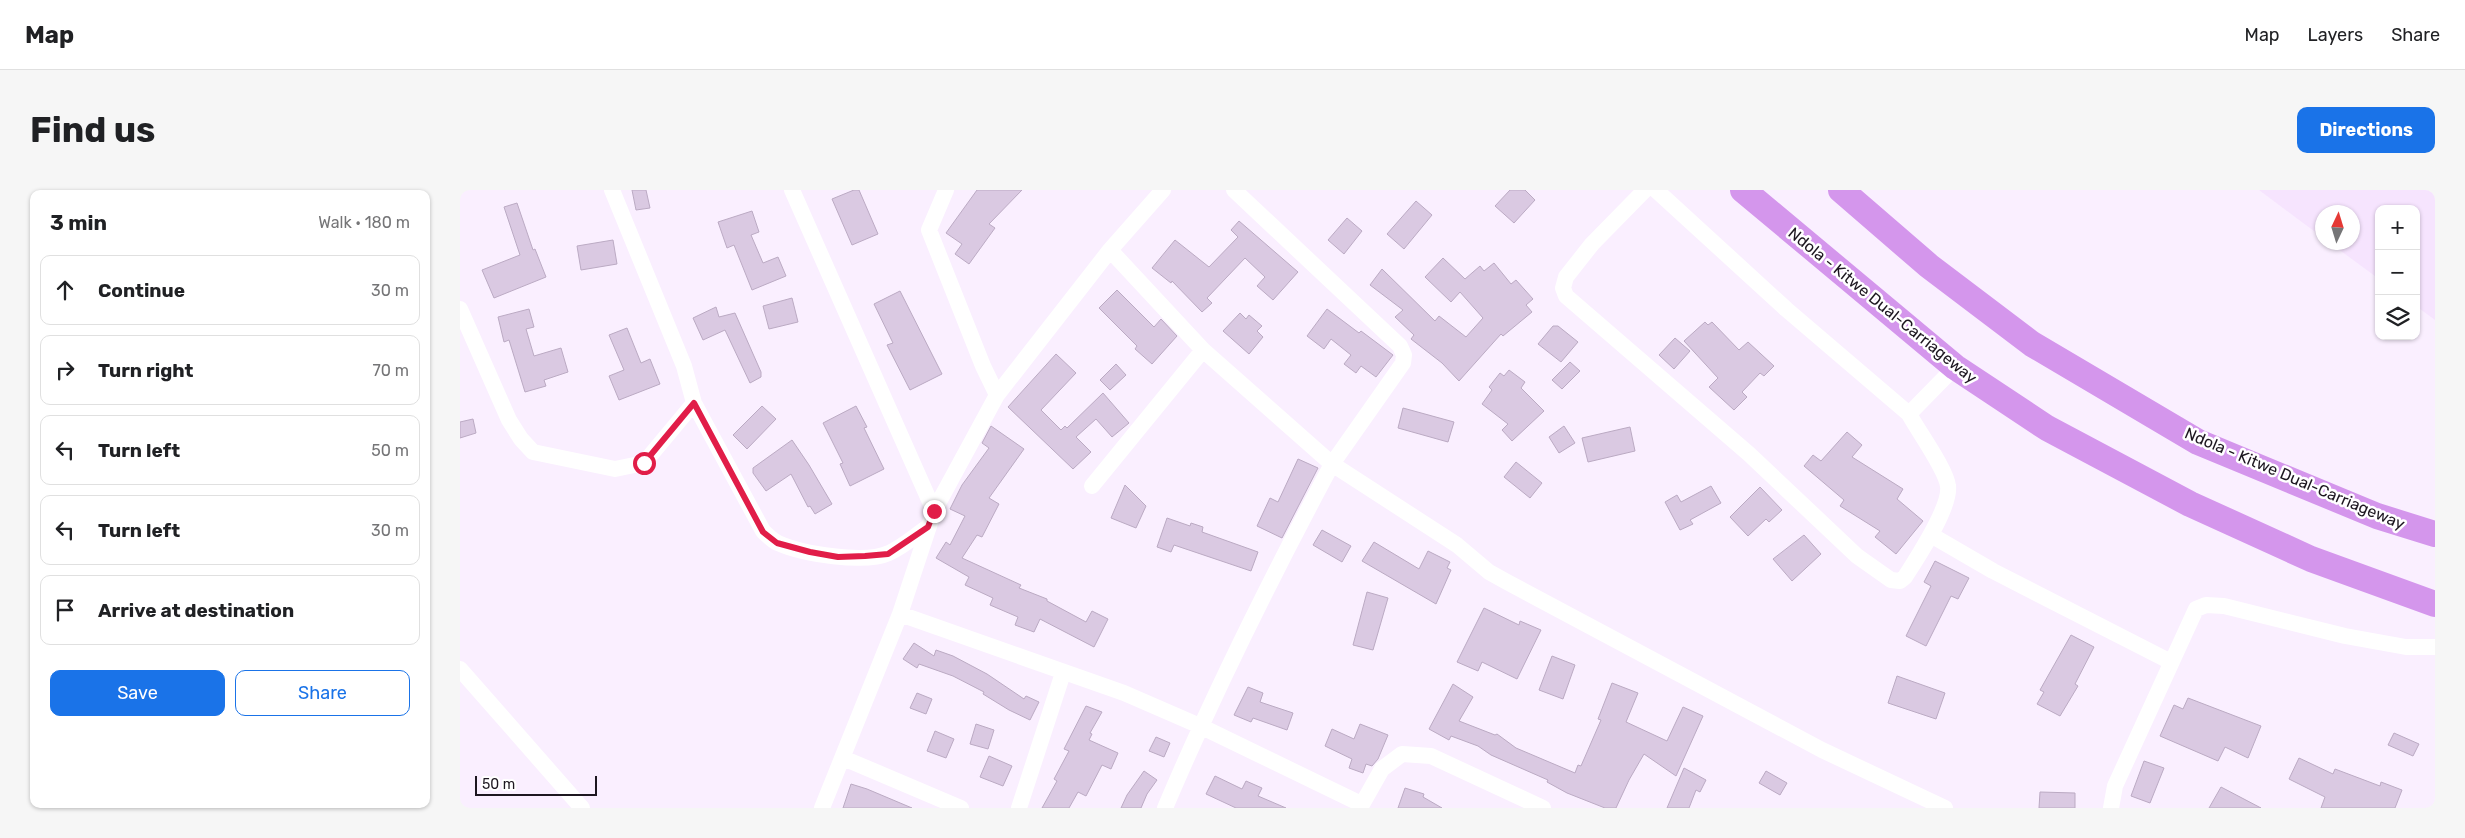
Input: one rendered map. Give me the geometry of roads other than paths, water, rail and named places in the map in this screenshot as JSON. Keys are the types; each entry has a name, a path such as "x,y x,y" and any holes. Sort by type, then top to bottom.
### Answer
{"highway":[{"name":"Ndola - Kitwe Dual-Carriageway","path":"1743,190 1955,367 2047,428 2190,504 2311,559 2435,604"},
{"name":"Ndola - Kitwe Dual-Carriageway","path":"1841,190 1928,266 2032,344 2198,442 2377,516 2435,534"}],"street":[{"path":"612,190 684,366 694,403 763,532 777,543 838,557 888,554 928,527"},
{"path":"792,190 934,511"},
{"path":"946,190 929,230 983,366 997,395"},
{"path":"822,808 900,614 934,511 997,395 1110,250 1163,190"},
{"path":"1165,808 1200,726 1278,564 1332,464 1403,363 1404,355 1400,346 1234,190"},
{"path":"1645,190 1592,244 1566,277 1563,288 1566,296 1749,454 1857,556 1891,580 1900,581 1905,577 1931,535 1948,493 1948,484 1909,414 1786,309 1656,190"},
{"path":"1110,250 1203,350 1332,464 1457,545 1489,572 1822,750 1945,808"},
{"path":"460,309 509,420 520,439 533,452 615,469 644,463 694,403"},
{"path":"1092,486 1203,350"},
{"path":"1909,414 1955,367"},
{"path":"1931,535 1993,571 2171,662"},
{"path":"2111,808 2115,786 2196,609 2206,605 2224,606 2345,636 2406,647 2435,647"},
{"path":"900,614 1124,693 1200,726 1360,806 1382,769 1402,754 1431,756 1542,808"},
{"path":"460,669 582,808"},
{"path":"1019,808 1063,673"},
{"path":"843,758 961,808"}]}
